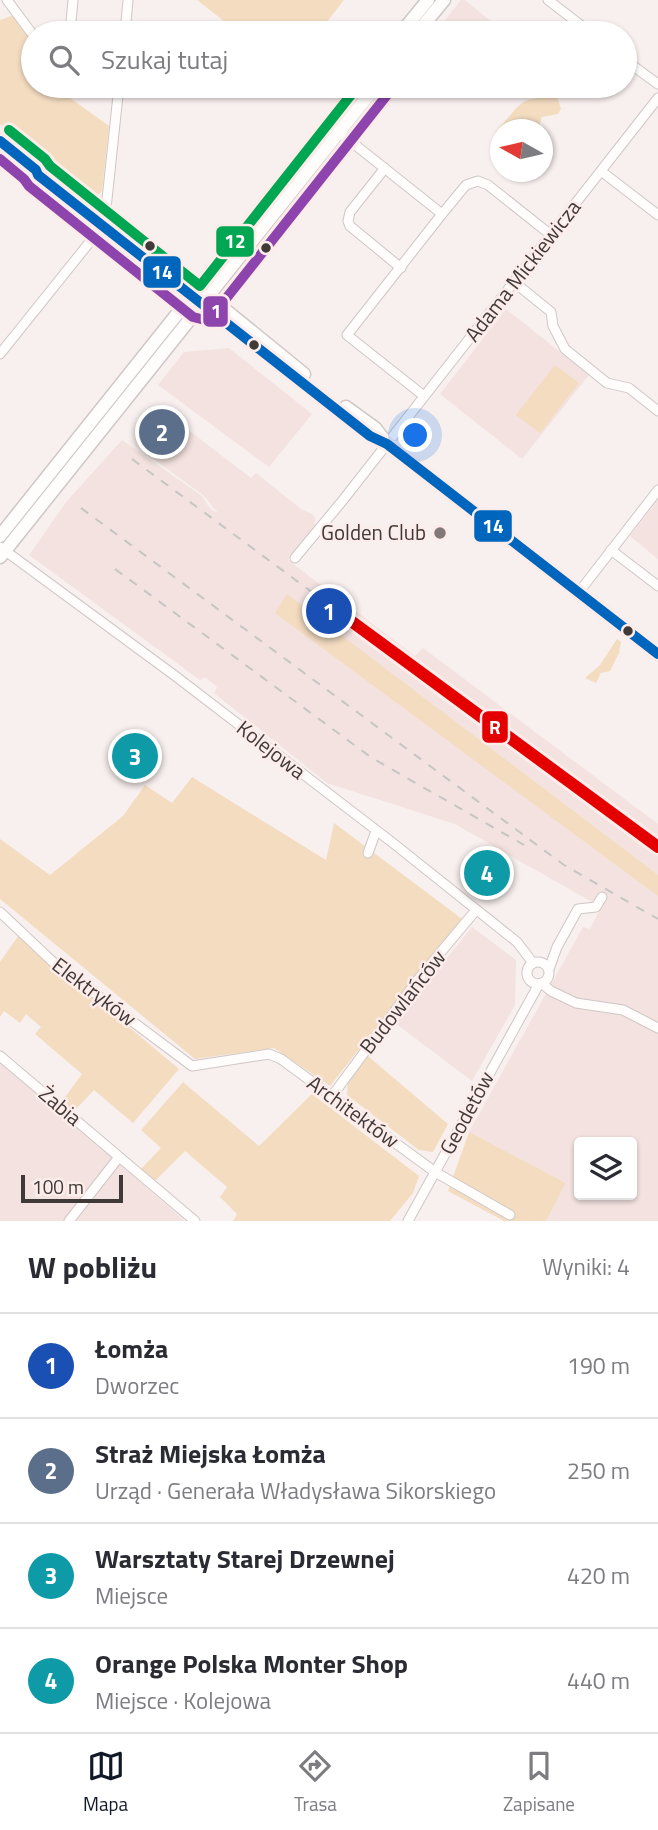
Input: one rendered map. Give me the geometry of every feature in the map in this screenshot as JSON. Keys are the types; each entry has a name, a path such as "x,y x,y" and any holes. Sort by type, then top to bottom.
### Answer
{"main road":[{"path":"411,21 428,0"},
{"path":"427,21 444,0"},
{"path":"2,551 200,297 349,98"},
{"path":"0,536 366,98"},
{"path":"0,141 36,170 45,172 103,222 375,428 387,444 658,654"}],"street":[{"path":"7,0 23,21"},
{"path":"71,21 73,0"},
{"path":"126,21 128,0"},
{"path":"548,0 575,21"},
{"path":"637,69 658,84"},
{"path":"0,354 103,222 117,98"},
{"name":"Adama Mickiewicza","path":"295,558 658,98"},
{"path":"336,115 339,132 442,214"},
{"path":"321,135 339,132"},
{"path":"385,168 350,212 348,221 401,268"},
{"path":"601,171 658,215"},
{"path":"424,396 347,335 442,214 466,185 478,181 485,183 551,235"},
{"path":"514,282 551,312 552,324 565,349 607,383 629,387 658,411"},
{"path":"579,592 658,490"},
{"path":"611,550 658,586"},
{"name":"Kolejowa","path":"2,551 174,675 476,910 543,967 562,994"},
{"path":"368,853 376,831"},
{"name":"Geodetów","path":"408,1221 540,984 543,967 578,909 596,907 603,897"},
{"name":"Budowlańców","path":"332,1096 420,977 476,910"},
{"name":"Elektryków","path":"0,912 53,962 192,1066 269,1054"},
{"path":"526,1005 529,979 527,972 543,967"},
{"path":"529,979 576,1003 628,1012 658,1028"},
{"name":"Architektów","path":"269,1054 281,1059 435,1172 510,1215"},
{"name":"Żabia","path":"0,1056 195,1221"},
{"path":"69,1221 119,1157"}],"shaded area":[{"path":"197,0 344,0 327,21 224,21"},
{"path":"461,0 465,0 490,21 444,21"},
{"path":"14,15 21,25 21,98 70,98 109,126 102,191 95,198 0,124 0,20"},
{"path":"536,98 558,98 561,109 558,114 541,119 507,119 519,106"},
{"path":"506,309 589,375 522,459 440,394"},
{"path":"229,348 312,414 269,467 158,385 184,352"},
{"path":"555,365 579,383 540,433 516,415"},
{"path":"170,416 251,478 256,473 301,509 312,514 315,526 288,560 415,656 423,648 658,824 658,1221 546,1221 566,1183 469,1132 583,927 590,929 601,907 455,824 327,783 214,693 217,687 205,677 200,680 29,555 67,501 122,440 202,496 210,509 218,513 203,495 144,452"},
{"path":"658,500 658,559 630,536"},
{"path":"287,594 658,875 658,896 275,613"},
{"path":"617,639 621,642 619,653 610,671 601,673 596,683 585,678 600,665"},
{"path":"192,777 326,860 334,823 462,919 330,1086 274,1048 195,1059 0,899 0,839 50,875 123,816 145,785 172,803"},
{"path":"472,927 516,960 515,1005 472,1081 395,1023"},
{"path":"19,935 179,1069 133,1123 94,1090 74,1111 62,1101 82,1074 35,1034 41,1027 26,1014 20,1023 4,1011 0,1017 0,962"},
{"path":"363,1052 448,1124 433,1152 419,1150 347,1095 348,1074"},
{"path":"0,1061 3,1064 185,1221 0,1221"},
{"path":"183,1082 259,1146 312,1094 419,1176 413,1193 390,1221 233,1221 237,1214 220,1197 227,1187 185,1151 155,1181 141,1169 161,1148 141,1130"},
{"path":"469,1132 566,1183 546,1221 504,1221 448,1191"}],"railway":[{"path":"132,459 332,607"},
{"path":"81,508 564,865 658,919"},
{"path":"115,569 372,758 524,845"}],"transit line":[{"name":"12","path":"9,130 200,286 349,98"},
{"name":"1","path":"0,159 29,186 193,317 205,320 213,315 385,98"},
{"name":"14","path":"0,141 36,170 38,175 370,436 387,444 658,654"},
{"name":"R","path":"332,607 658,847"}],"place":[{"name":"Straż Miejska Łomża","path":"162,432"},
{"name":"Golden Club","path":"440,533"},
{"name":"Łomża","path":"329,611"},
{"name":"Warsztaty Starej Drzewnej","path":"135,756"},
{"name":"Orange Polska Monter Shop","path":"487,873"}]}
